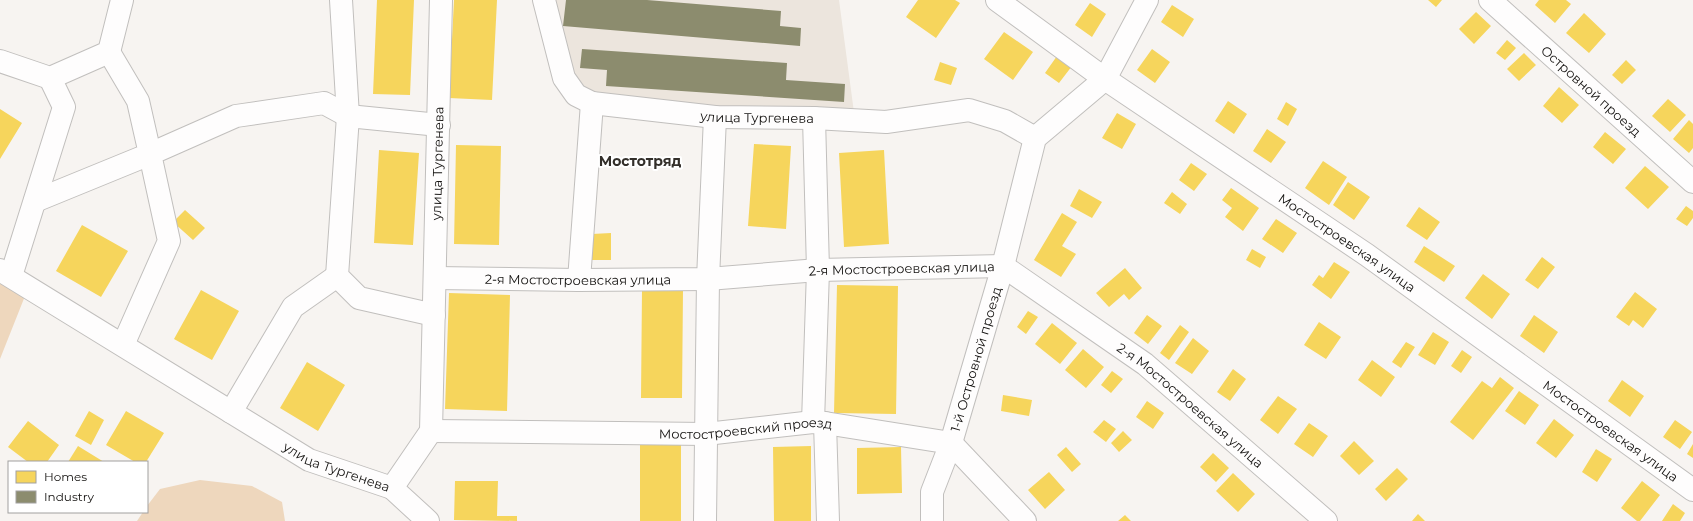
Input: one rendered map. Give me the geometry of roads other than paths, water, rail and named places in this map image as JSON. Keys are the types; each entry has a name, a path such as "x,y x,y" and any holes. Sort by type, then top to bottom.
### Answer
{"street":[{"path":"122,0 110,52 138,101 169,240 123,345"},
{"path":"341,0 348,116 337,276 359,298 434,315"},
{"name":"улица Тургенева","path":"6,273 309,460 392,488 431,431 441,0"},
{"name":"улица Тургенева","path":"544,0 564,78 576,95 592,103 715,116 814,118 886,122 969,110 1005,121 1035,138"},
{"name":"Мостостроевская улица","path":"997,0 1105,79 1367,255 1693,490"},
{"path":"1035,138 1105,79 1147,0"},
{"name":"Островной проезд","path":"1490,0 1693,182"},
{"path":"0,61 50,78 110,52"},
{"path":"6,273 35,202 64,107 50,78"},
{"path":"35,202 236,116 324,103 348,116 439,125"},
{"path":"579,280 592,103"},
{"path":"705,521 708,279 715,116"},
{"path":"814,118 818,270 819,422 828,521"},
{"name":"1-й Островной проезд","path":"932,521 932,492 951,443 1003,266 1035,138"},
{"name":"2-я Мостостроевская улица","path":"435,278 579,280 708,279 818,270 1003,266 1144,364 1326,521"},
{"path":"231,412 293,307 337,276"},
{"name":"Мостостроевский проезд","path":"431,431 706,434 819,422 951,443"},
{"path":"951,443 1025,521"},
{"path":"392,488 428,521"}],"district":[{"name":"Мостотряд","path":"640,161"}]}
